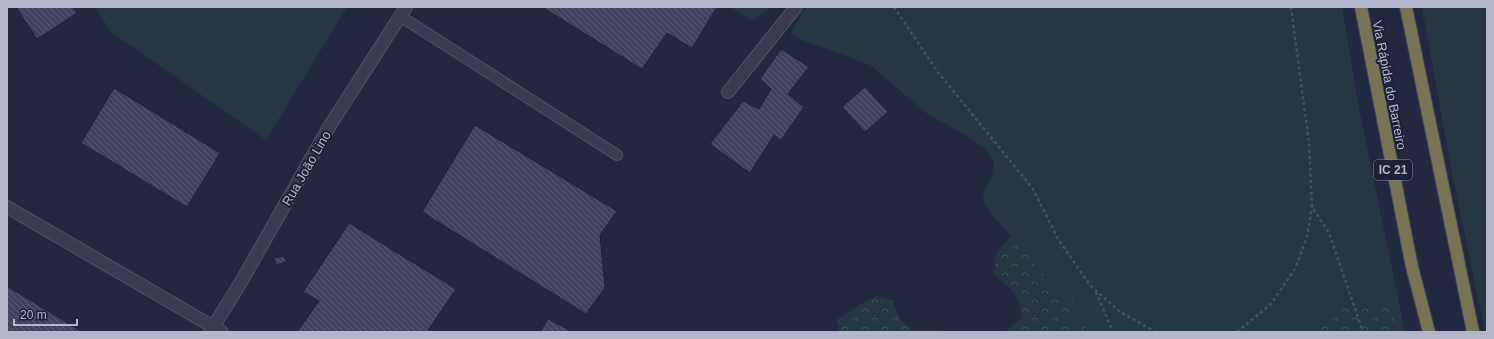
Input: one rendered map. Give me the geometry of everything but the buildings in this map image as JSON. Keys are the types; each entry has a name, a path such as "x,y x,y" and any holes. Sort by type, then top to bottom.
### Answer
{"highway":[{"name":"Via Rápida do Barreiro","path":"1361,7 1412,267 1429,332"},
{"path":"1406,7 1473,332"}],"street":[{"path":"728,92 796,7"},
{"name":"Rua João Lino","path":"215,330 330,127 403,12"},
{"path":"7,207 215,330"}],"lane":[{"path":"403,12 617,154"}],"path":[{"path":"894,7 936,71 1033,188 1058,238 1090,285 1120,312 1156,332"},
{"path":"1237,332 1271,304 1294,269 1307,237 1312,207 1310,143 1291,7"},
{"path":"1312,207 1329,233 1362,332"},
{"path":"1096,291 1113,332"}],"green space":[{"path":"95,7 347,7 266,140 111,32"},
{"path":"731,7 772,7 752,21"},
{"path":"806,7 1342,7 1360,113 1405,332 1393,332 1394,327 1386,303 1361,309 1349,304 1327,313 1311,332 1090,332 1085,327 1070,321 1077,304 1058,292 985,206 983,194 992,176 994,160 984,148 964,134 926,113 870,65 797,38 791,33"},
{"path":"1422,7 1487,7 1487,332 1485,332 1452,174"},
{"path":"1011,236 1058,292 1077,304 1070,321 1085,327 1090,332 1006,332 1022,317 1019,302 1014,293 994,275 996,253"},
{"path":"876,296 892,300 900,319 912,330 938,330 940,332 839,332 837,320 859,305"},
{"path":"1386,303 1393,313 1393,332 1311,332 1327,313 1341,306 1349,304 1361,309"}]}
